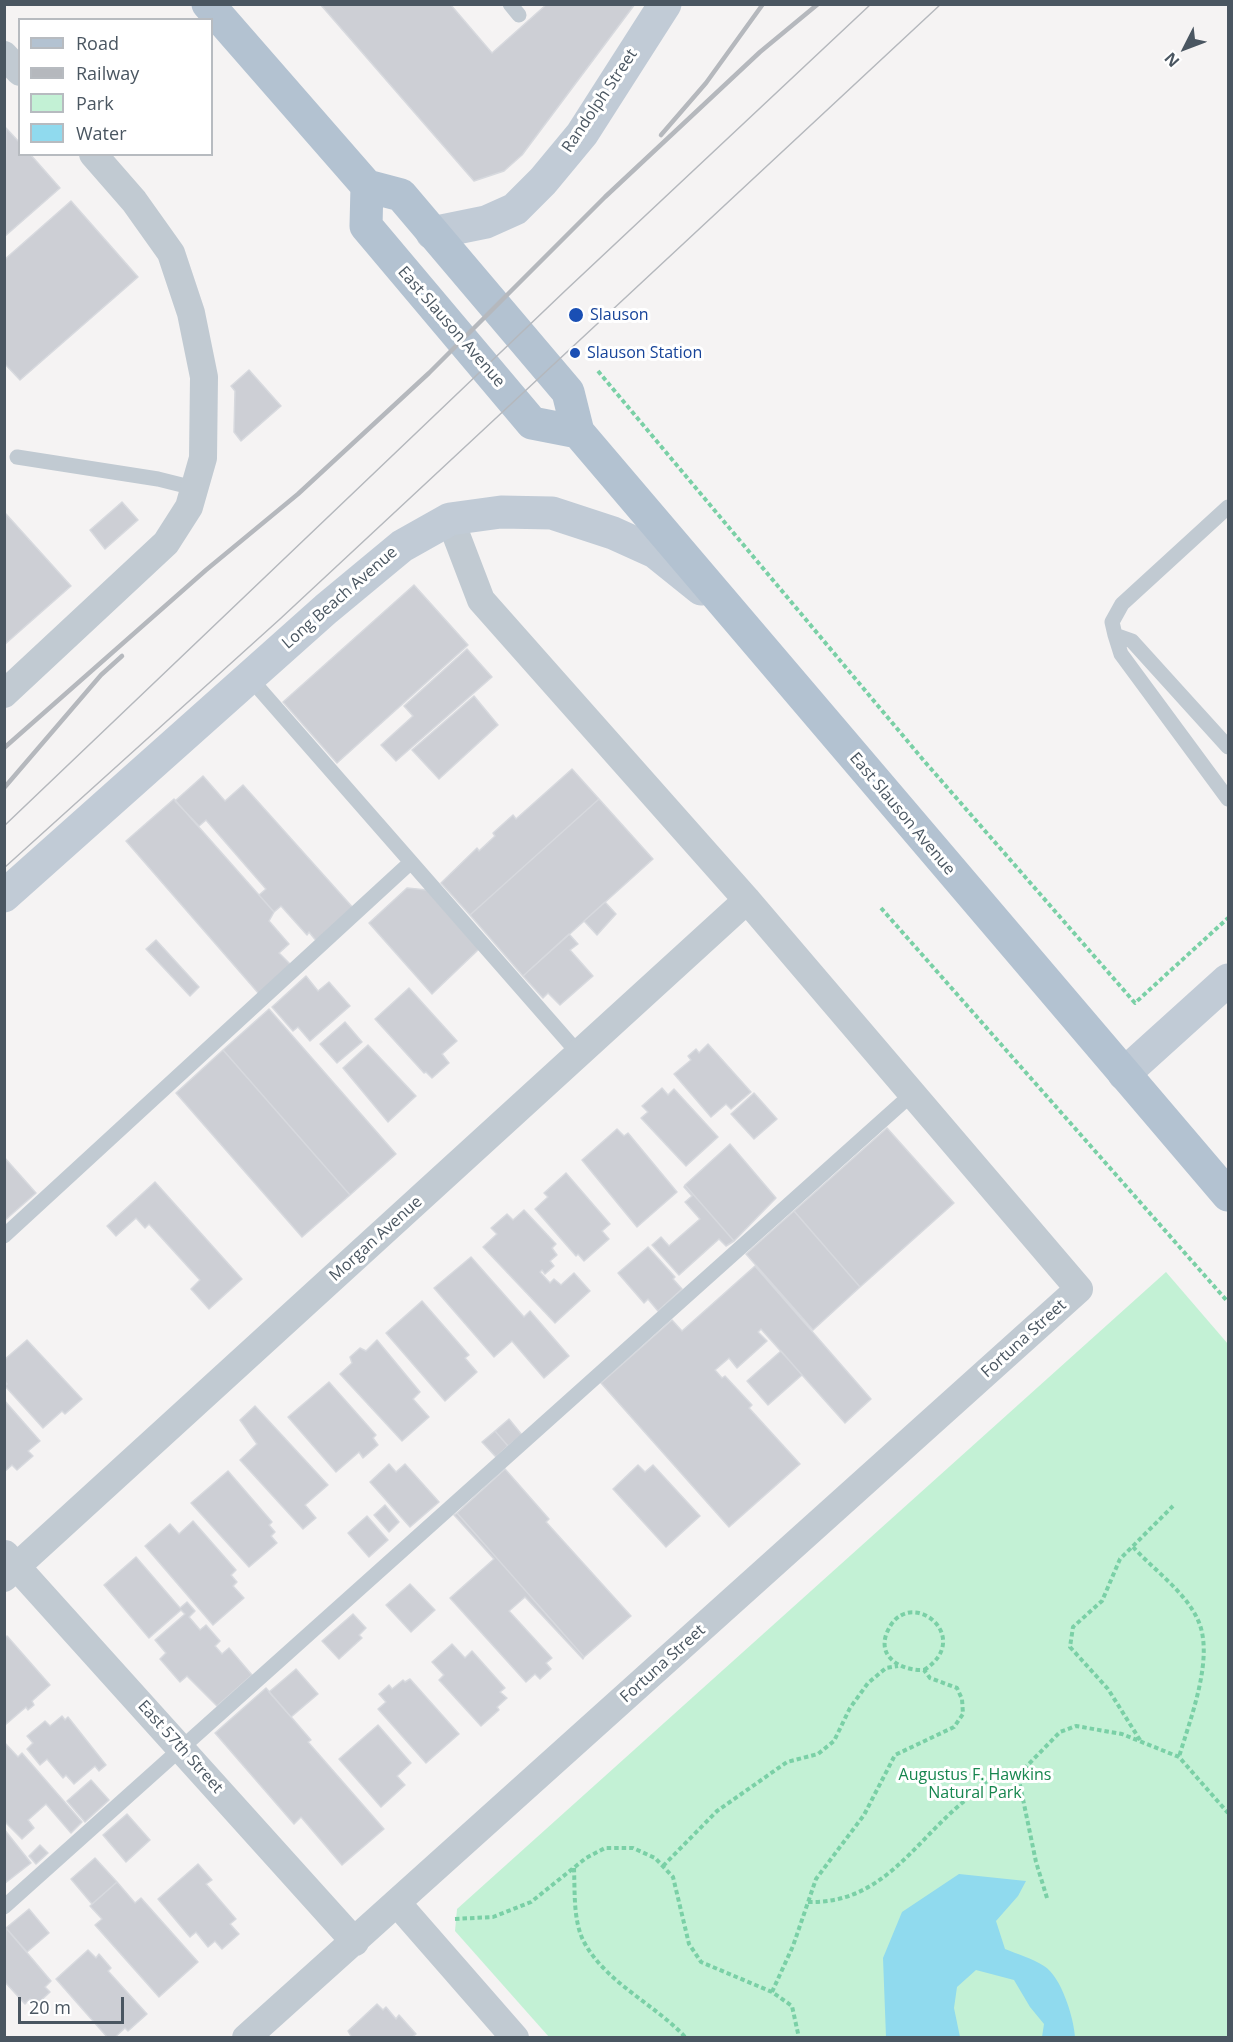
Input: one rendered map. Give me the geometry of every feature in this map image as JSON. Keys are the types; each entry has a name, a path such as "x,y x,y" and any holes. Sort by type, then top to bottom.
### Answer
{"main road":[{"path":"208,4 367,186"},
{"name":"East Slauson Avenue","path":"578,432 532,423 366,226 367,186 401,195 568,392 578,432 1228,1195"}],"street":[{"name":"Randolph Street","path":"432,232 486,222 515,209 543,181 582,134 665,4"},
{"path":"4,55 18,70"},
{"path":"4,694 166,543 189,507 203,458 204,377 191,313 171,253 134,201 95,156"},
{"name":"Long Beach Avenue","path":"4,896 249,677 402,546 450,519 501,512 552,513 613,533 655,552 732,614"},
{"path":"450,519 481,600 747,900 912,1094"},
{"name":"Morgan Avenue","path":"9,1566 747,900"},
{"path":"1124,1074 1228,980"},
{"name":"Fortuna Street","path":"246,2037 355,1942 1079,1289 912,1094"},
{"name":"East 57th Street","path":"9,1566 180,1748 355,1942"},
{"path":"397,1903 515,2037"}],"lane":[{"path":"17,457 158,479 194,488"},
{"path":"1228,507 1122,604 1112,622 1120,654 1228,799"},
{"path":"1115,635 1132,642 1228,747"},
{"path":"249,677 579,1054"},
{"path":"4,1236 411,862"},
{"path":"4,1907 912,1094"}],"path":[{"path":"592,364 925,762 1136,1003 1228,918"},
{"path":"881,908 1228,1302"},
{"path":"1141,1741 1108,1689 1070,1647 1073,1627 1102,1601 1120,1559 1173,1506"},
{"path":"1133,1547 1187,1604 1198,1620 1205,1663 1179,1757"},
{"path":"914,1612 929,1616 943,1635 942,1653 936,1662 924,1670 909,1671 898,1666 890,1657 885,1640 891,1623 905,1613 914,1612"},
{"path":"663,1866 717,1811 787,1762 818,1754 834,1742 850,1708 868,1683 886,1668 898,1666"},
{"path":"771,1992 793,1946 816,1879 864,1815 895,1755 954,1727 963,1714 962,1699 957,1688 930,1678 924,1670"},
{"path":"808,1902 828,1903 863,1892 902,1863 939,1822 988,1781 1018,1775 1060,1732 1076,1726 1122,1734 1179,1757 1216,1796 1228,1813"},
{"path":"1018,1775 1036,1862 1047,1898"},
{"path":"449,1919 493,1917 531,1902 574,1868 605,1848 633,1848 655,1858 673,1877 689,1944 701,1962 771,1992 792,2006 799,2037"},
{"path":"574,1868 575,1909 584,1942 617,1982 671,2022 686,2037"}],"green space":[{"name":"Augustus F. Hawkins Natural Park","path":"1166,1272 1228,1344 1228,2037 549,2037 455,1931 457,1909"}],"water":[{"path":"959,1874 1026,1881 1018,1896 996,1921 1005,1949 1039,1963 1056,1979 1069,2009 1075,2037 1042,2037 1044,2024 1030,2007 1014,1980 976,1970 957,1987 954,2008 960,2037 886,2037 883,1958 902,1912"}],"building":[{"path":"320,4 450,4 492,53 547,4 635,4 522,155 504,171 474,181"},
{"path":"6,128 18,141 18,156 32,156 60,188 4,237"},
{"path":"71,201 138,277 20,380 4,363 4,260"},
{"path":"249,370 281,406 241,441 234,432 235,391 231,386"},
{"path":"122,502 138,520 105,549 90,530"},
{"path":"6,514 71,586 4,645 4,516"},
{"path":"414,585 468,645 337,763 283,702"},
{"path":"467,649 492,677 396,761 381,745 413,716 404,706"},
{"path":"474,696 498,725 439,779 412,750"},
{"path":"572,769 599,799 470,915 441,883 477,848 479,851 495,836 493,833 513,815 516,819"},
{"path":"203,776 225,801 243,785 355,910 318,943 309,932 307,935 281,906 274,912 259,895 266,889 206,820 199,826 175,801"},
{"path":"174,799 274,912 269,921 289,944 279,953 292,966 260,995 126,841"},
{"path":"599,799 653,859 523,976 470,915"},
{"path":"407,888 427,890 479,949 432,994 369,923"},
{"path":"605,902 616,914 597,935 584,921"},
{"path":"569,934 578,944 570,950 593,976 560,1005 548,993 543,998 523,976"},
{"path":"156,940 199,987 190,996 146,949"},
{"path":"306,976 318,991 329,982 350,1006 310,1041 298,1027 293,1031 272,1007"},
{"path":"409,988 457,1041 442,1054 449,1063 432,1078 426,1072 424,1073 375,1019"},
{"path":"269,1009 396,1154 350,1195 223,1050"},
{"path":"345,1022 362,1042 337,1063 320,1044"},
{"path":"708,1044 751,1092 731,1109 726,1104 711,1117 674,1074 691,1060 688,1056 696,1049 699,1053"},
{"path":"368,1045 416,1096 388,1122 343,1068"},
{"path":"223,1050 350,1195 302,1237 176,1093"},
{"path":"662,1088 668,1095 674,1089 718,1137 686,1166 641,1118 648,1112 642,1106"},
{"path":"754,1093 777,1119 754,1139 731,1114"},
{"path":"887,1128 954,1203 860,1287 794,1211"},
{"path":"617,1129 624,1136 628,1133 677,1192 637,1227 582,1160"},
{"path":"730,1144 776,1198 734,1241 685,1185"},
{"path":"4,1157 36,1193 4,1221"},
{"path":"566,1173 610,1224 602,1231 609,1239 584,1261 578,1254 576,1256 535,1209 548,1197 544,1193"},
{"path":"155,1182 242,1279 209,1309 191,1289 200,1280 149,1224 145,1228 136,1218 116,1236 107,1226"},
{"path":"685,1185 734,1241 726,1246 719,1239 679,1275 652,1245 661,1237 669,1246 700,1219 685,1202 692,1196 684,1187"},
{"path":"524,1210 556,1244 552,1248 557,1255 550,1261 554,1266 545,1274 542,1270 540,1272 550,1283 554,1279 561,1285 574,1273 590,1291 555,1323 483,1247 497,1234 491,1228 507,1214 513,1220"},
{"path":"794,1211 860,1287 813,1330 746,1254"},
{"path":"648,1247 675,1277 673,1279 682,1289 658,1311 648,1299 644,1303 618,1273"},
{"path":"471,1257 524,1317 530,1311 569,1356 544,1378 512,1341 494,1357 434,1288"},
{"path":"755,1266 871,1399 845,1423 761,1329 758,1332 767,1341 737,1368 729,1358 715,1370 722,1378 725,1376 752,1405 749,1408 800,1464 729,1527 601,1383 672,1320 682,1331"},
{"path":"422,1301 469,1355 465,1358 477,1372 445,1401 386,1333"},
{"path":"27,1340 82,1399 65,1414 62,1411 43,1428 5,1386 7,1384 4,1380 4,1360"},
{"path":"377,1340 420,1392 413,1399 429,1417 402,1441 340,1374 352,1363 350,1357 360,1348 366,1351"},
{"path":"781,1351 802,1375 768,1405 747,1381"},
{"path":"329,1382 376,1435 373,1438 378,1445 363,1458 359,1452 336,1472 288,1417"},
{"path":"4,1400 40,1441 28,1451 33,1456 17,1470 12,1465 4,1472"},
{"path":"255,1406 328,1485 305,1505 316,1518 303,1529 240,1460 257,1444 240,1420"},
{"path":"509,1419 522,1435 508,1446 495,1431"},
{"path":"495,1431 508,1446 496,1457 482,1442"},
{"path":"389,1464 396,1472 405,1464 439,1502 410,1527 370,1482"},
{"path":"638,1465 645,1472 653,1465 700,1516 666,1547 613,1489"},
{"path":"505,1469 549,1519 546,1522 631,1616 584,1657 457,1513"},
{"path":"228,1471 272,1522 269,1525 275,1532 271,1536 277,1543 249,1567 191,1503"},
{"path":"385,1505 399,1522 389,1532 374,1515"},
{"path":"457,1513 584,1657 583,1659 525,1597 509,1611 552,1658 546,1663 551,1669 540,1679 535,1674 526,1682 450,1598 494,1559 454,1515"},
{"path":"367,1516 388,1540 369,1557 348,1533"},
{"path":"193,1521 236,1570 231,1575 237,1582 233,1586 244,1598 213,1625 145,1546 170,1524 179,1534"},
{"path":"136,1557 180,1608 187,1602 195,1611 189,1617 200,1630 206,1625 220,1641 215,1646 222,1654 229,1648 252,1675 217,1706 187,1676 180,1682 160,1659 166,1653 155,1640 185,1614 181,1610 149,1638 104,1585"},
{"path":"410,1584 435,1610 411,1632 386,1605"},
{"path":"353,1614 366,1628 359,1635 362,1638 339,1659 322,1641"},
{"path":"7,1636 50,1685 32,1701 34,1705 28,1710 26,1707 5,1725 4,1638"},
{"path":"452,1644 465,1658 472,1651 505,1688 500,1692 507,1698 497,1707 499,1710 481,1726 439,1680 444,1675 432,1662"},
{"path":"296,1669 318,1694 291,1717 269,1692"},
{"path":"410,1679 459,1734 426,1763 378,1709 386,1702 379,1694 389,1685 392,1689 403,1680 405,1682"},
{"path":"266,1688 311,1740 308,1742 384,1829 342,1865 301,1817 294,1824 215,1733"},
{"path":"62,1716 65,1720 68,1717 106,1765 99,1771 95,1766 74,1784 66,1775 63,1778 47,1759 40,1765 27,1749 33,1743 27,1736 45,1721 50,1726"},
{"path":"378,1725 411,1763 397,1776 405,1785 381,1807 339,1759"},
{"path":"4,1742 18,1757 22,1753 82,1822 71,1833 46,1804 28,1820 34,1828 22,1839 4,1821"},
{"path":"91,1780 109,1800 85,1822 67,1801"},
{"path":"127,1814 150,1840 126,1862 103,1835"},
{"path":"4,1829 31,1863 4,1884"},
{"path":"40,1845 48,1853 36,1864 29,1856"},
{"path":"95,1858 117,1882 92,1904 71,1879"},
{"path":"198,1864 212,1880 206,1884 236,1919 230,1924 239,1934 222,1949 215,1941 208,1947 196,1932 190,1937 158,1899"},
{"path":"117,1882 135,1903 141,1898 198,1962 159,1997 95,1925 102,1919 90,1906"},
{"path":"29,1909 49,1933 27,1952 6,1928"},
{"path":"6,1928 51,1981 45,1987 50,1992 36,2005 30,1999 25,2004 4,1981"},
{"path":"88,1950 96,1958 99,1954 111,1968 108,1971 147,2014 128,2031 125,2028 114,2038 108,2038 56,1979"},
{"path":"377,2004 383,2010 386,2007 396,2019 399,2015 416,2034 411,2038 352,2038 348,2031"}],"tram line":[{"path":"4,826 566,290 871,4"},
{"path":"4,868 280,619 941,4"}],"railway":[{"path":"661,135 706,83 763,4"},
{"path":"4,748 206,570 298,494 429,373 605,197 760,52 818,4"},
{"path":"4,788 101,675 122,656"}],"place":[{"name":"Slauson","path":"576,315"},
{"name":"Slauson Station","path":"575,353"}]}
